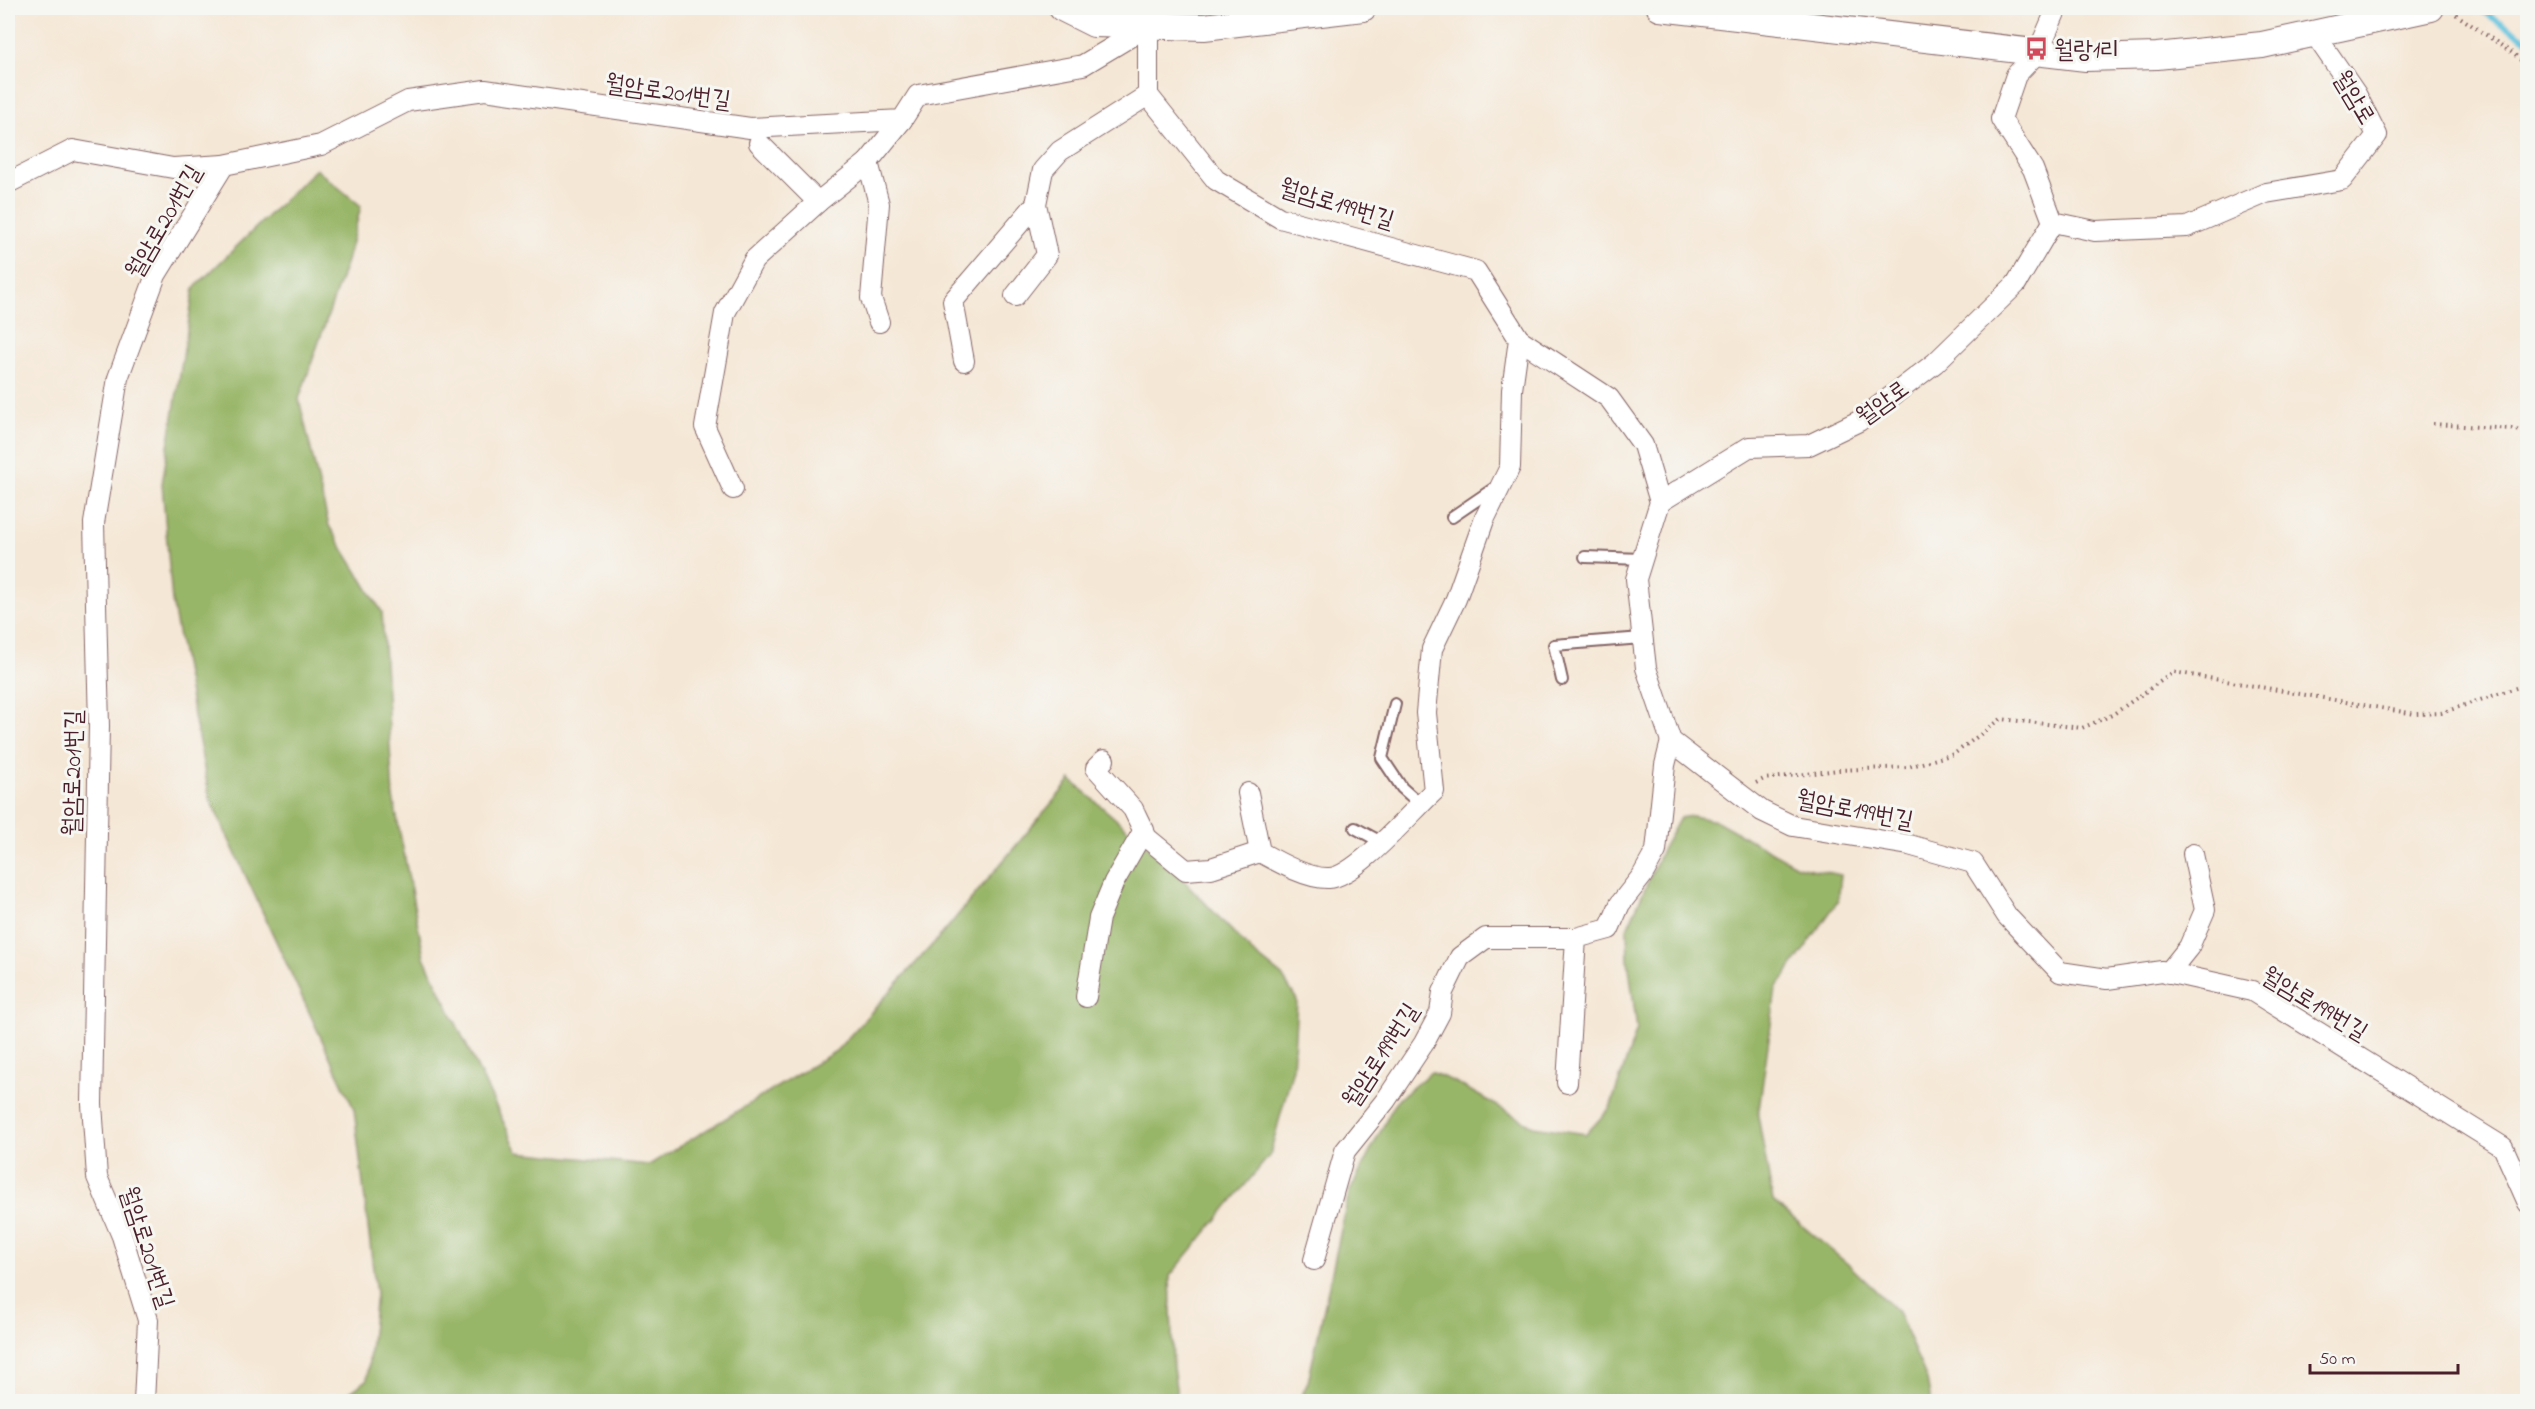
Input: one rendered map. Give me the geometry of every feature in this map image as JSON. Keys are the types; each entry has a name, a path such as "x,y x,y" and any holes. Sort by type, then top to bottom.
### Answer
{"street":[{"path":"1062,8 1094,24 1204,27 1312,11 1363,8"},
{"path":"1660,8 2086,58 2157,56 2262,45 2432,8"},
{"path":"2053,222 2033,169 2001,118 2016,75 2038,52 2057,8"},
{"path":"1015,296 1047,255 1036,204 1043,170 1060,151 1148,95 1148,26"},
{"path":"733,489 705,427 725,313 754,260 818,202 868,162 902,120 918,94 1083,65 1148,26"},
{"name":"월암로","path":"1660,502 1749,447 1809,445 1859,421 1935,363 2016,284 2053,222 2095,231 2187,227 2266,193 2342,180 2377,135 2356,94 2314,33"},
{"name":"월암로201번길","path":"8,183 73,150 173,168 224,165 321,145 408,101 485,90 750,128 902,120"},
{"name":"월암로199번길","path":"1148,95 1216,180 1280,218 1476,271 1519,339 1609,398 1643,445 1660,502"},
{"path":"759,143 818,202"},
{"path":"868,162 879,204 871,298 879,322"},
{"name":"월암로201번길","path":"144,1401 148,1320 122,1236 97,1177 92,1104 99,726 94,523 118,378 156,275 224,165"},
{"path":"964,361 953,302 1036,204"},
{"path":"1104,760 1096,768 1132,809 1148,838 1186,870 1211,868 1260,852 1290,868 1329,878 1352,870 1434,790 1426,713 1432,649 1456,599 1484,520 1510,467 1512,390 1519,339"},
{"path":"1660,502 1636,579 1646,669 1671,741"},
{"name":"월암로199번길","path":"1314,1260 1345,1151 1386,1100 1424,1042 1440,1013 1443,992 1460,957 1486,938 1576,938 1609,929 1620,904 1642,876 1656,851 1665,765 1671,741 1762,812 1793,826 1909,845 1973,863 2007,916 2060,972 2107,979 2168,973 2252,991 2503,1148 2528,1203"},
{"path":"1248,793 1260,852"},
{"path":"1086,997 1099,918 1114,882 1144,831"},
{"path":"2168,973 2189,947 2205,910 2193,854"},
{"path":"1567,1083 1576,938"}],"lane":[{"path":"1452,517 1503,481"},
{"path":"1585,557 1642,559"},
{"path":"1562,680 1554,645 1642,638"},
{"path":"1395,704 1382,758 1402,788 1420,804"},
{"path":"1355,828 1381,842"}],"path":[{"path":"2446,8 2514,54 2528,67"},
{"path":"2433,424 2528,430"},
{"path":"1736,791 1764,779 1839,770 1908,767 1954,754 2001,719 2082,728 2112,715 2174,672 2415,714 2441,713 2528,684"}],"green space":[{"path":"316,169 361,206 347,261 299,399 329,526 382,612 393,797 424,957 518,1152 649,1165 836,1051 942,934 1071,780 1171,867 1251,951 1282,976 1297,1000 1293,1068 1270,1155 1170,1276 1173,1368 1178,1401 338,1401 367,1380 376,1294 354,1109 210,799 172,601 162,484 194,288"},
{"path":"1692,816 1717,821 1797,866 1841,875 1838,901 1776,989 1758,1116 1773,1201 1850,1266 1898,1312 1927,1380 1931,1401 1299,1402 1308,1382 1349,1193 1396,1101 1431,1072 1455,1082 1533,1126 1586,1134 1610,1108 1637,1029 1628,960 1627,929 1663,848 1680,818"}],"waterway":[{"path":"2477,8 2528,40"}],"place":[{"name":"월랑1리","path":"2036,49"}]}
